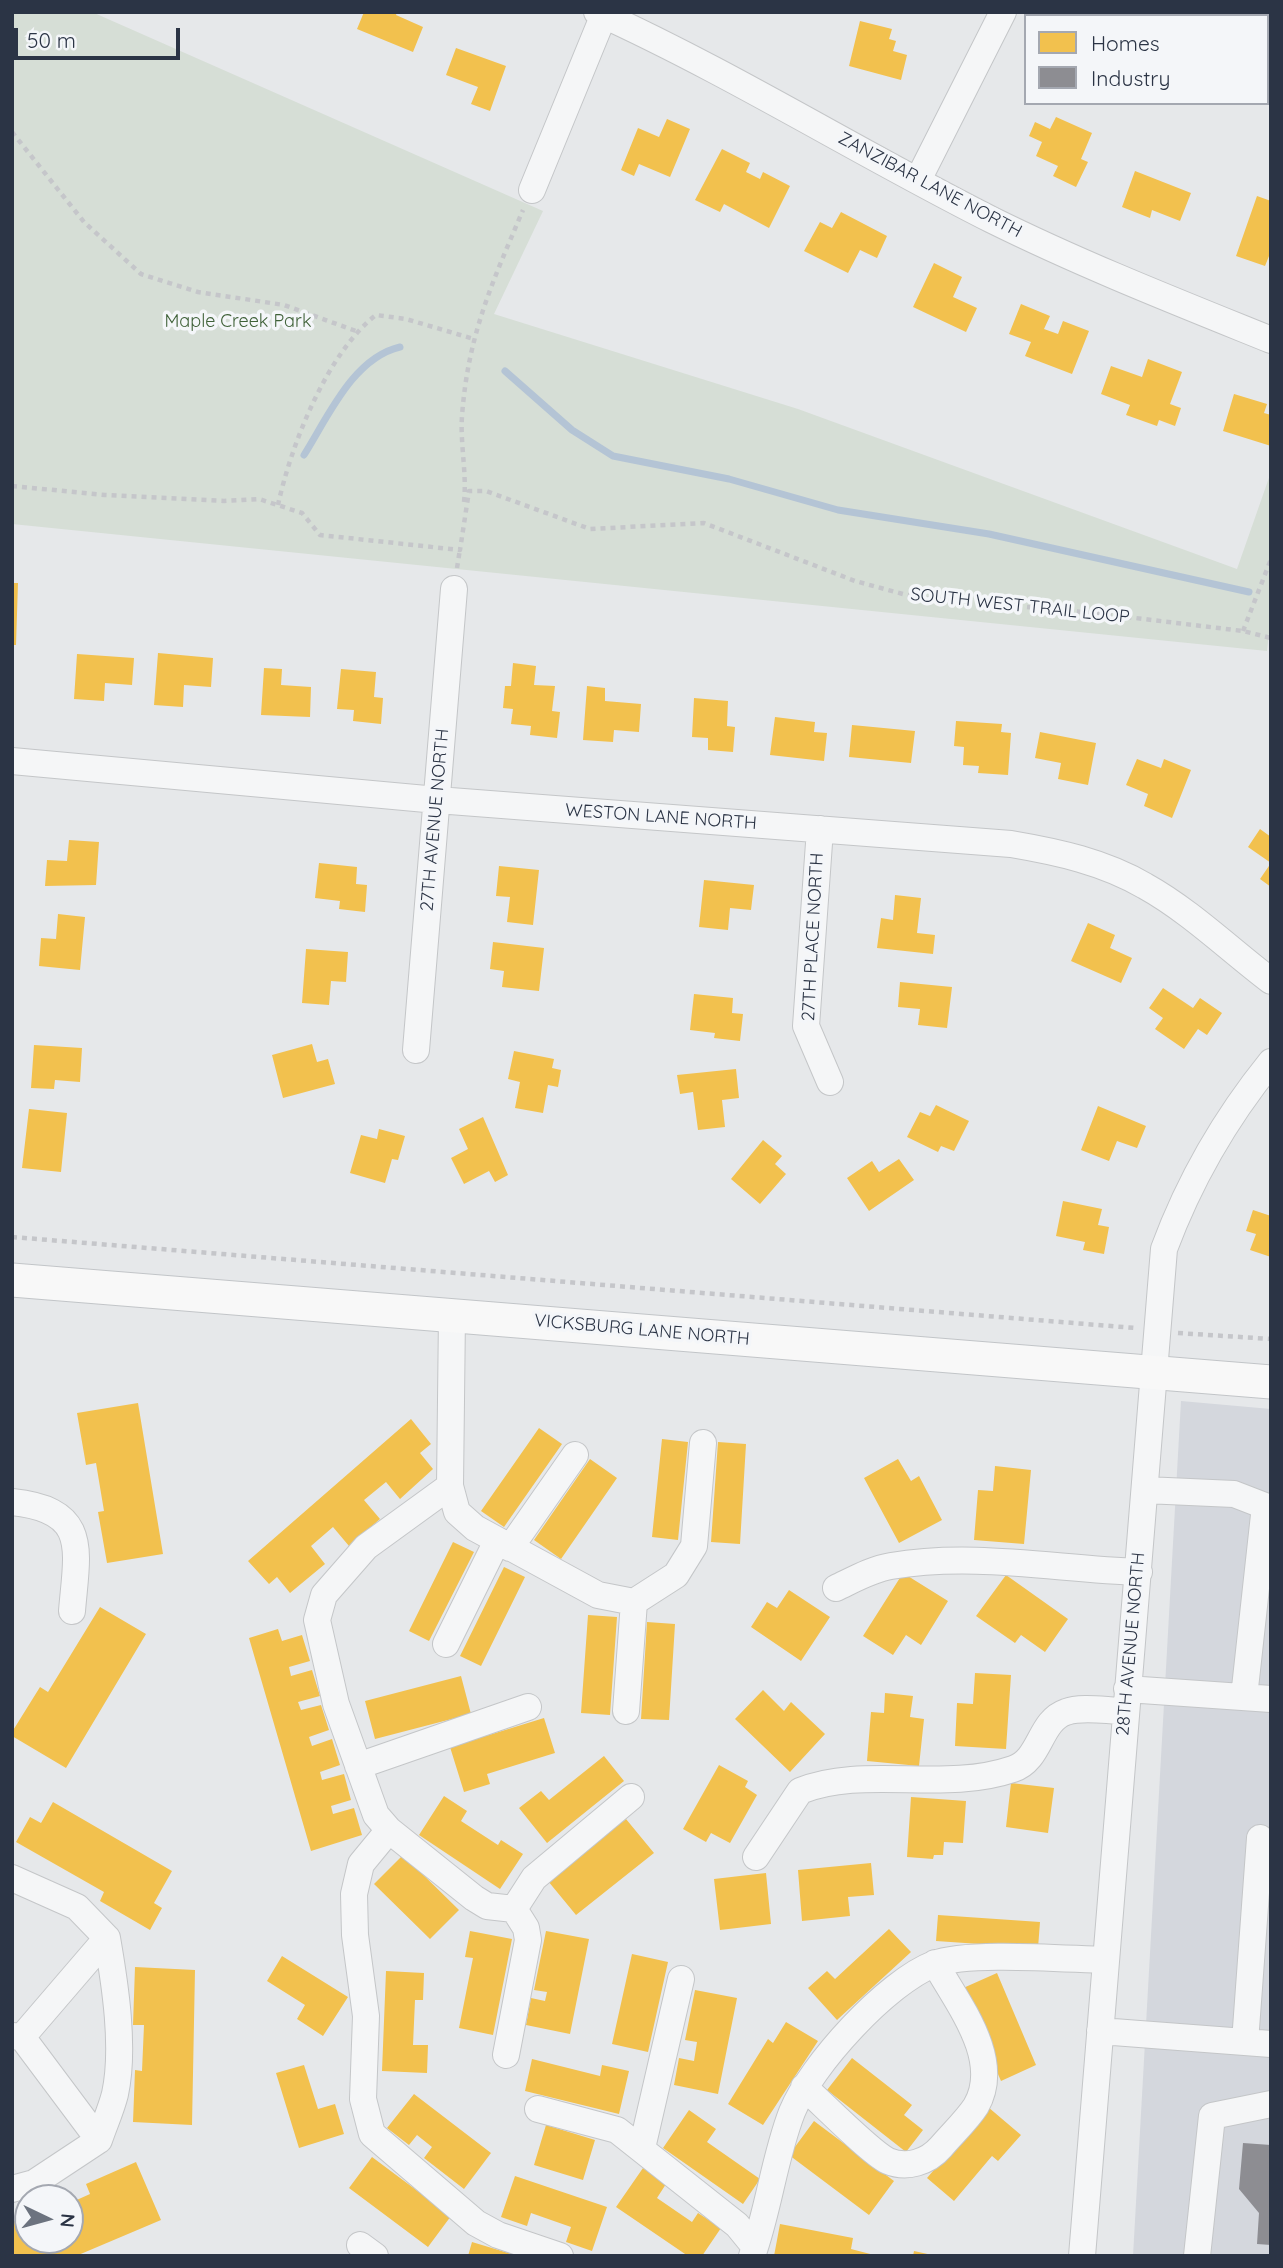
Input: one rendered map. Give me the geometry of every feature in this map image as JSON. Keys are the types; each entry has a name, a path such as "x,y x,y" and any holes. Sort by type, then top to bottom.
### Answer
{"main road":[{"name":"VICKSBURG LANE NORTH","path":"12,1280 1271,1382"}],"street":[{"path":"918,180 1003,12"},
{"path":"532,190 602,13"},
{"name":"ZANZIBAR LANE NORTH","path":"602,13 918,180 1073,258 1271,340"},
{"name":"27TH AVENUE NORTH","path":"416,1050 454,589"},
{"name":"WESTON LANE NORTH","path":"12,761 438,800 1011,844 1059,852 1103,866 1146,886 1271,981"},
{"name":"27TH PLACE NORTH","path":"820,830 806,1026 830,1082"},
{"name":"28TH AVENUE NORTH","path":"1082,2256 1164,1249 1184,1195 1211,1143 1271,1062"},
{"path":"452,1314 450,1486 457,1512 504,1544 598,1595 634,1602 676,1574 694,1546 703,1443"},
{"path":"446,1644 504,1544 575,1455"},
{"path":"450,1486 366,1547 324,1595 317,1620 337,1704 376,1815 389,1830 474,1898 487,1906 514,1909"},
{"path":"1145,1490 1234,1494 1271,1489"},
{"path":"1234,1494 1265,1506 1244,1697"},
{"path":"12,1502 35,1504 64,1518 77,1542 72,1611"},
{"path":"836,1588 890,1566 962,1561 1008,1561 1139,1572"},
{"path":"626,1712 634,1602"},
{"path":"756,1857 800,1791 837,1780 930,1782 1014,1769 1027,1760 1054,1718 1067,1711 1126,1700 1244,1697 1271,1699"},
{"path":"358,1766 528,1707"},
{"path":"514,1909 534,1878 631,1797"},
{"path":"389,1830 361,1864 354,1894 355,1935 366,2015 363,2099 372,2134 432,2189 476,2223 499,2235 560,2256"},
{"path":"1100,2031 1258,2043 1260,1838"},
{"path":"12,1878 77,1907 107,1938 117,1992 115,2092 99,2140 34,2183 12,2189"},
{"path":"506,2055 528,1940 526,1928 514,1909"},
{"path":"99,2140 17,2036 107,1938"},
{"path":"753,2252 779,2151 804,2087 845,2036 879,2003 905,1982 935,1964 963,1959 1105,1960"},
{"path":"804,2087 886,2160 904,2166 923,2161 938,2151 976,2106 983,2084 984,2063 978,2042 935,1964"},
{"path":"642,2148 681,1979"},
{"path":"1197,2256 1212,2116 1271,2104"},
{"path":"538,2109 617,2130 737,2225 753,2252"}],"path":[{"path":"12,132 42,166 84,222 141,274 198,292 285,305 356,331"},
{"path":"454,589 460,550 466,465 462,419 474,339 487,295 532,190"},
{"path":"278,505 300,426 356,331 376,315 406,319 474,339"},
{"path":"12,486 145,497 223,501 259,499 302,513 320,536 460,550"},
{"name":"SOUTH WEST TRAIL LOOP","path":"460,550 468,491 486,491 590,529 704,523 855,581 914,597 1243,631 1271,638"},
{"path":"1243,631 1271,559"},
{"path":"12,1237 1271,1339"}],"shaded area":[{"path":"1181,1401 1271,1409 1271,2256 1133,2256"}],"green space":[{"name":"Maple Creek Park","path":"12,12 92,12 543,211 494,314 798,409 1237,569 1271,472 1271,615 1267,651 12,524"}],"building: Homes":[{"path":"364,12 397,12 396,15 423,27 413,52 357,29"},
{"path":"1085,12 1150,12 1150,14 1084,14"},
{"path":"860,21 892,29 889,39 896,41 893,51 907,55 901,80 849,66"},
{"path":"456,48 506,66 490,111 471,104 478,87 446,75"},
{"path":"1056,117 1092,133 1081,159 1088,162 1076,187 1053,176 1058,166 1036,156 1042,142 1029,136 1035,122 1050,129"},
{"path":"667,119 690,129 670,177 639,164 634,176 621,170 638,128 659,137"},
{"path":"722,149 750,163 746,172 760,179 763,172 790,186 769,228 724,204 720,212 695,200"},
{"path":"1135,171 1191,193 1180,221 1152,210 1150,218 1122,207"},
{"path":"1257,196 1271,201 1271,251 1265,266 1236,256"},
{"path":"841,212 887,236 877,258 860,250 848,273 804,251 820,222 832,228"},
{"path":"934,263 962,277 953,297 977,308 966,332 913,307"},
{"path":"1021,304 1050,316 1044,329 1058,334 1063,321 1089,331 1072,374 1025,356 1031,342 1009,334"},
{"path":"1148,359 1182,372 1170,404 1181,408 1175,426 1159,420 1157,426 1126,415 1130,405 1101,394 1111,366 1142,377"},
{"path":"1234,394 1267,404 1264,413 1271,415 1271,446 1223,431"},
{"path":"12,583 18,583 16,645 12,645"},
{"path":"158,653 213,658 211,687 184,685 183,707 154,705"},
{"path":"77,654 134,658 132,685 105,683 104,701 74,699"},
{"path":"513,663 536,666 534,685 555,686 552,711 560,712 557,738 530,735 531,726 511,724 513,709 503,708 505,686 511,686"},
{"path":"264,668 282,669 281,685 311,687 310,717 261,715"},
{"path":"341,669 376,672 374,697 383,698 381,724 353,721 354,710 337,709"},
{"path":"587,686 605,688 605,701 641,704 639,732 614,730 613,742 583,740"},
{"path":"694,698 728,701 727,726 735,727 733,752 708,750 708,738 692,737"},
{"path":"775,717 815,722 814,732 827,733 824,761 770,755"},
{"path":"956,721 1002,724 1001,732 1011,733 1008,775 978,773 979,766 963,765 964,747 954,746"},
{"path":"852,725 915,731 911,763 849,757"},
{"path":"1040,732 1096,743 1088,785 1058,779 1061,763 1035,758"},
{"path":"1137,759 1161,768 1164,759 1191,770 1172,818 1144,806 1148,794 1126,785"},
{"path":"1260,829 1271,837 1271,863 1248,847"},
{"path":"69,840 99,842 96,885 45,886 47,860 67,861"},
{"path":"319,863 357,867 356,884 367,885 365,912 339,909 340,901 315,898"},
{"path":"1271,863 1271,887 1260,879"},
{"path":"499,866 539,870 533,925 507,922 510,897 496,896"},
{"path":"704,880 754,885 751,910 730,908 728,930 699,927"},
{"path":"895,895 921,898 917,933 935,935 933,954 877,948 881,918 893,920"},
{"path":"58,914 85,917 80,970 39,966 41,938 56,939"},
{"path":"1088,923 1115,935 1110,948 1132,958 1121,983 1071,961"},
{"path":"493,942 544,948 539,991 502,987 504,971 490,969"},
{"path":"306,949 348,952 346,982 331,981 329,1005 302,1003"},
{"path":"900,982 952,987 947,1028 918,1025 920,1009 898,1007"},
{"path":"1163,988 1193,1008 1200,998 1222,1013 1207,1035 1198,1029 1184,1049 1155,1029 1163,1018 1149,1008"},
{"path":"694,994 733,998 732,1013 743,1014 740,1041 714,1038 715,1033 690,1030"},
{"path":"312,1044 317,1062 328,1059 335,1084 283,1098 272,1055"},
{"path":"34,1045 82,1048 80,1082 55,1080 54,1089 31,1088"},
{"path":"514,1051 554,1059 552,1068 561,1070 558,1087 548,1085 543,1113 515,1108 520,1082 508,1079"},
{"path":"736,1069 739,1098 722,1100 725,1127 698,1130 693,1092 680,1094 677,1075"},
{"path":"936,1105 969,1121 954,1151 941,1146 938,1152 907,1137 920,1112 930,1116"},
{"path":"1098,1106 1146,1126 1137,1148 1117,1141 1109,1161 1081,1150"},
{"path":"29,1109 67,1113 61,1172 22,1168"},
{"path":"483,1117 508,1175 495,1182 489,1171 464,1184 451,1158 468,1149 459,1129"},
{"path":"379,1129 405,1136 398,1160 392,1159 385,1183 350,1173 361,1135 377,1139"},
{"path":"763,1140 782,1156 775,1164 786,1174 760,1204 731,1179"},
{"path":"899,1159 914,1180 869,1211 847,1178 872,1161 879,1172"},
{"path":"1063,1201 1102,1209 1098,1225 1109,1227 1104,1254 1083,1250 1085,1242 1056,1236"},
{"path":"1253,1210 1271,1216 1271,1257 1250,1250 1256,1234 1246,1231"},
{"path":"138,1403 163,1554 107,1563 98,1512 104,1511 96,1463 86,1465 77,1413"},
{"path":"411,1419 431,1444 420,1453 433,1469 400,1499 386,1482 364,1500 380,1519 349,1546 333,1527 311,1546 325,1564 290,1593 277,1577 269,1584 248,1561"},
{"path":"539,1428 562,1444 504,1527 481,1511"},
{"path":"662,1439 688,1442 678,1540 652,1537"},
{"path":"718,1442 746,1444 740,1544 711,1542"},
{"path":"590,1459 617,1478 561,1559 534,1540"},
{"path":"898,1459 911,1481 919,1476 942,1520 899,1543 864,1478"},
{"path":"995,1466 1031,1470 1024,1544 974,1540 978,1490 993,1491"},
{"path":"453,1542 474,1552 429,1641 409,1631"},
{"path":"504,1567 525,1577 481,1666 460,1656"},
{"path":"903,1573 948,1601 921,1645 906,1635 893,1655 863,1636"},
{"path":"1006,1575 1068,1619 1045,1652 1021,1635 1015,1643 976,1616"},
{"path":"789,1590 830,1617 801,1661 751,1627 767,1602 777,1608"},
{"path":"100,1607 146,1634 66,1768 12,1736 12,1732 40,1687 48,1692"},
{"path":"588,1615 617,1617 610,1715 581,1713"},
{"path":"647,1622 675,1624 669,1720 641,1719"},
{"path":"278,1629 282,1641 302,1635 310,1661 289,1667 291,1676 312,1670 320,1696 298,1702 301,1710 321,1705 329,1730 309,1737 312,1746 332,1739 340,1765 320,1772 322,1780 344,1774 351,1800 331,1806 333,1814 354,1808 362,1835 311,1851 249,1638"},
{"path":"975,1673 1011,1675 1006,1749 955,1746 957,1703 973,1704"},
{"path":"461,1676 471,1714 375,1739 365,1701"},
{"path":"763,1690 784,1711 791,1702 825,1734 790,1772 735,1719"},
{"path":"885,1693 913,1696 910,1717 924,1719 919,1766 867,1761 871,1712 884,1713"},
{"path":"544,1718 555,1753 487,1774 490,1784 464,1792 450,1747"},
{"path":"604,1756 624,1781 547,1843 519,1808 541,1791 549,1800"},
{"path":"719,1765 748,1781 745,1787 757,1795 730,1843 711,1833 706,1842 683,1829"},
{"path":"1011,1783 1054,1788 1048,1833 1006,1827"},
{"path":"444,1796 467,1811 461,1821 498,1845 501,1840 523,1854 500,1889 419,1835"},
{"path":"911,1797 966,1801 963,1843 944,1842 943,1855 934,1855 933,1859 907,1857"},
{"path":"53,1802 172,1871 154,1903 162,1908 150,1930 100,1901 104,1892 16,1842 30,1817 41,1823"},
{"path":"626,1819 654,1853 576,1915 548,1881"},
{"path":"403,1855 459,1910 430,1939 374,1884"},
{"path":"871,1863 874,1895 848,1897 850,1916 802,1921 798,1870"},
{"path":"766,1873 771,1924 720,1930 714,1879"},
{"path":"938,1915 1040,1922 1038,1948 936,1941"},
{"path":"889,1929 911,1952 837,2020 808,1988 827,1971 835,1979"},
{"path":"470,1931 512,1939 493,2035 459,2028 473,1958 465,1957"},
{"path":"546,1931 589,1939 570,2034 526,2025 531,1998 545,2001 547,1992 534,1990"},
{"path":"632,1954 668,1962 648,2052 612,2044"},
{"path":"282,1956 348,1997 323,2036 297,2019 305,2005 267,1981"},
{"path":"135,1967 195,1970 192,2125 133,2122 135,2070 142,2071 144,2025 133,2025"},
{"path":"386,1971 424,1973 423,2000 415,2000 413,2045 428,2045 427,2073 382,2071"},
{"path":"997,1973 1036,2065 1001,2081 961,1989"},
{"path":"695,1990 737,1998 718,2094 674,2085 679,2058 694,2061 697,2042 685,2040"},
{"path":"786,2022 818,2041 763,2125 728,2104 768,2039 773,2043"},
{"path":"852,2058 912,2105 904,2115 923,2130 906,2152 827,2090"},
{"path":"532,2059 600,2076 602,2065 629,2071 619,2114 525,2091"},
{"path":"304,2065 318,2109 335,2104 344,2134 299,2148 276,2073"},
{"path":"414,2094 491,2153 464,2189 424,2158 432,2147 417,2135 409,2145 387,2128"},
{"path":"988,2107 1021,2135 998,2161 992,2156 954,2201 927,2178"},
{"path":"689,2110 716,2129 707,2142 760,2179 743,2204 663,2148"},
{"path":"814,2121 894,2181 869,2215 789,2155"},
{"path":"546,2125 595,2140 583,2180 534,2165"},
{"path":"372,2157 451,2216 428,2247 349,2188"},
{"path":"136,2162 161,2220 84,2253 84,2197 90,2194 86,2184"},
{"path":"643,2168 666,2184 657,2198 692,2222 698,2213 721,2228 702,2256 688,2256 616,2207"},
{"path":"515,2176 607,2207 592,2251 566,2242 571,2227 531,2213 527,2226 501,2217"},
{"path":"14,2221 14,2254 81,2254 12,2256"},
{"path":"780,2224 853,2238 851,2249 878,2256 774,2256"},
{"path":"472,2242 515,2255 468,2256"},
{"path":"914,2251 932,2255 932,2256 913,2256"}],"building: Industry":[{"path":"1243,2143 1271,2145 1271,2245 1257,2244 1259,2213 1239,2189"}],"waterway":[{"path":"304,455 355,376 383,353 400,347"},
{"path":"505,371 572,430 613,456 729,479 838,510 989,534 1249,592"}]}
